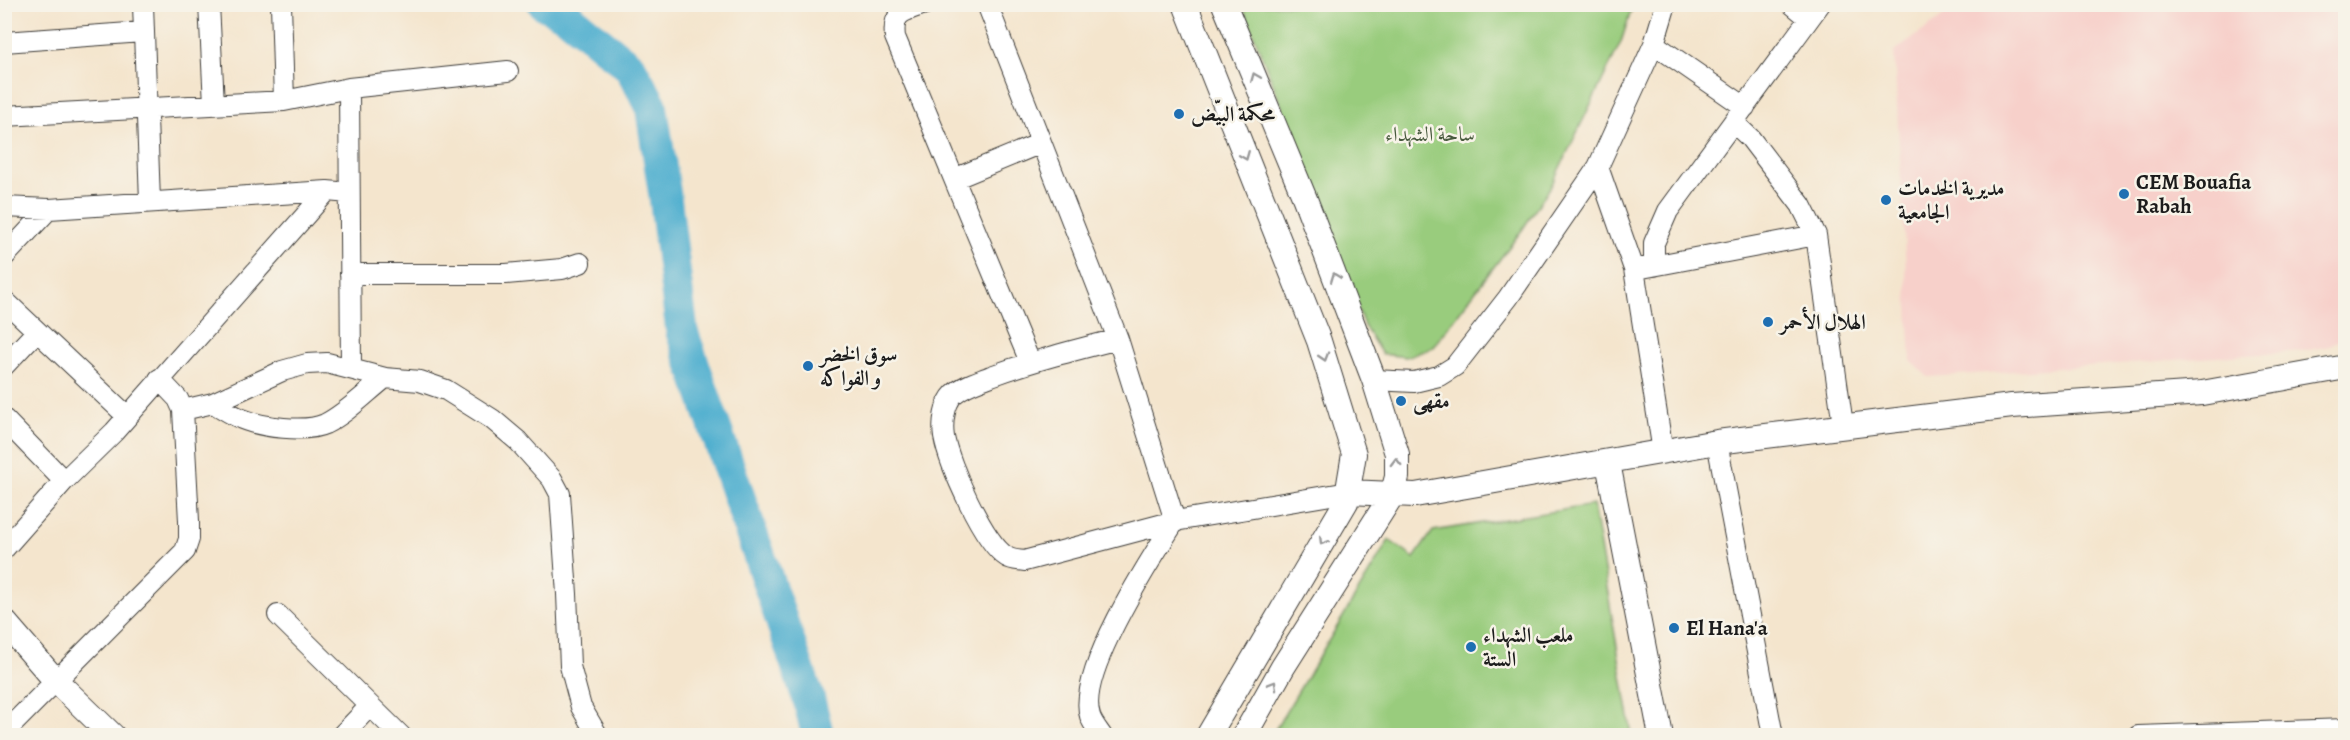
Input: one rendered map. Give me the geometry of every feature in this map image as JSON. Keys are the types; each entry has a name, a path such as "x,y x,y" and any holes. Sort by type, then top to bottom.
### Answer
{"main road":[{"path":"1185,4 1319,341 1354,454 1346,502 1208,735"},
{"path":"1194,28 1227,11 1305,199 1374,380 1397,454 1397,477 1392,495 1283,667 1244,735"},
{"path":"1349,492 1416,495 1717,442 2012,406 2202,393 2341,365"},
{"path":"1608,463 1661,735"},
{"path":"4,621 55,680 113,735"}],"street":[{"path":"143,4 150,202"},
{"path":"209,4 214,105"},
{"path":"281,4 284,101"},
{"path":"925,4 903,12 897,17 894,22 895,37 1030,362"},
{"path":"987,4 1118,339 1175,521"},
{"path":"1374,380 1414,382 1439,376 1455,366 1509,298 1598,167 1654,44 1666,4"},
{"path":"1654,266 1654,243 1663,221 1814,11 1792,4"},
{"path":"4,42 143,32"},
{"path":"1654,44 1739,115 1750,138 1801,205 1816,235 1843,425"},
{"path":"4,117 284,101 349,88 508,71"},
{"path":"349,88 351,369"},
{"path":"954,179 1041,143"},
{"path":"1598,167 1634,269 1663,452"},
{"path":"4,207 49,209 327,191 349,193"},
{"path":"4,549 64,481 114,432 327,191"},
{"path":"4,257 49,209"},
{"path":"1634,269 1816,235"},
{"path":"350,274 506,274 562,269 579,263"},
{"path":"4,300 127,416"},
{"path":"4,366 37,331"},
{"path":"1118,339 1030,362 971,384 954,394 947,403 944,415 944,437 967,500 987,535 1000,551 1013,560 1024,561 1175,521 1349,492"},
{"path":"183,410 213,403 282,371 307,364 327,363 385,378 420,381 446,390 492,419 518,441 552,479 560,494 563,514 570,666 581,706 598,735"},
{"path":"213,403 242,419 277,427 307,428 323,425 338,416 385,378"},
{"path":"4,733 185,550 189,538 189,521 183,410 178,399 159,379"},
{"path":"4,419 64,481"},
{"path":"1717,442 1773,735"},
{"path":"1102,735 1090,716 1090,689 1095,673 1107,641 1124,608 1154,553 1175,521"},
{"path":"278,615 401,735"},
{"path":"341,735 370,706"},
{"path":"2138,735 2346,729"}],"shaded area":[{"name":"CEM Bouafia Rabah","path":"1960,4 2345,5 2345,336 2330,346 2303,351 1928,377 1911,361 1894,52"}],"green space":[{"name":"ساحة الشهداء","path":"1242,5 1633,5 1621,42 1551,186 1522,230 1433,347 1406,357 1382,354 1364,326 1325,217"},
{"name":"ملعب الشهداء الستة","path":"1593,505 1632,735 1272,735 1389,540 1414,558 1433,531"}],"waterway":[{"path":"544,4 566,15 630,67 651,105 682,332 809,700 818,736"}],"place":[{"name":"محكمة البيّض","path":"1179,114"},
{"name":"CEM Bouafia Rabah","path":"2124,194"},
{"name":"مديرية الخدمات الجامعية","path":"1886,200"},
{"name":"الهلال الأحمر","path":"1768,322"},
{"name":"سوق الخضر و الفواكه","path":"808,366"},
{"name":"مقهى","path":"1401,401"},
{"name":"El Hana'a","path":"1674,628"},
{"name":"ملعب الشهداء الستة","path":"1471,647"}]}
